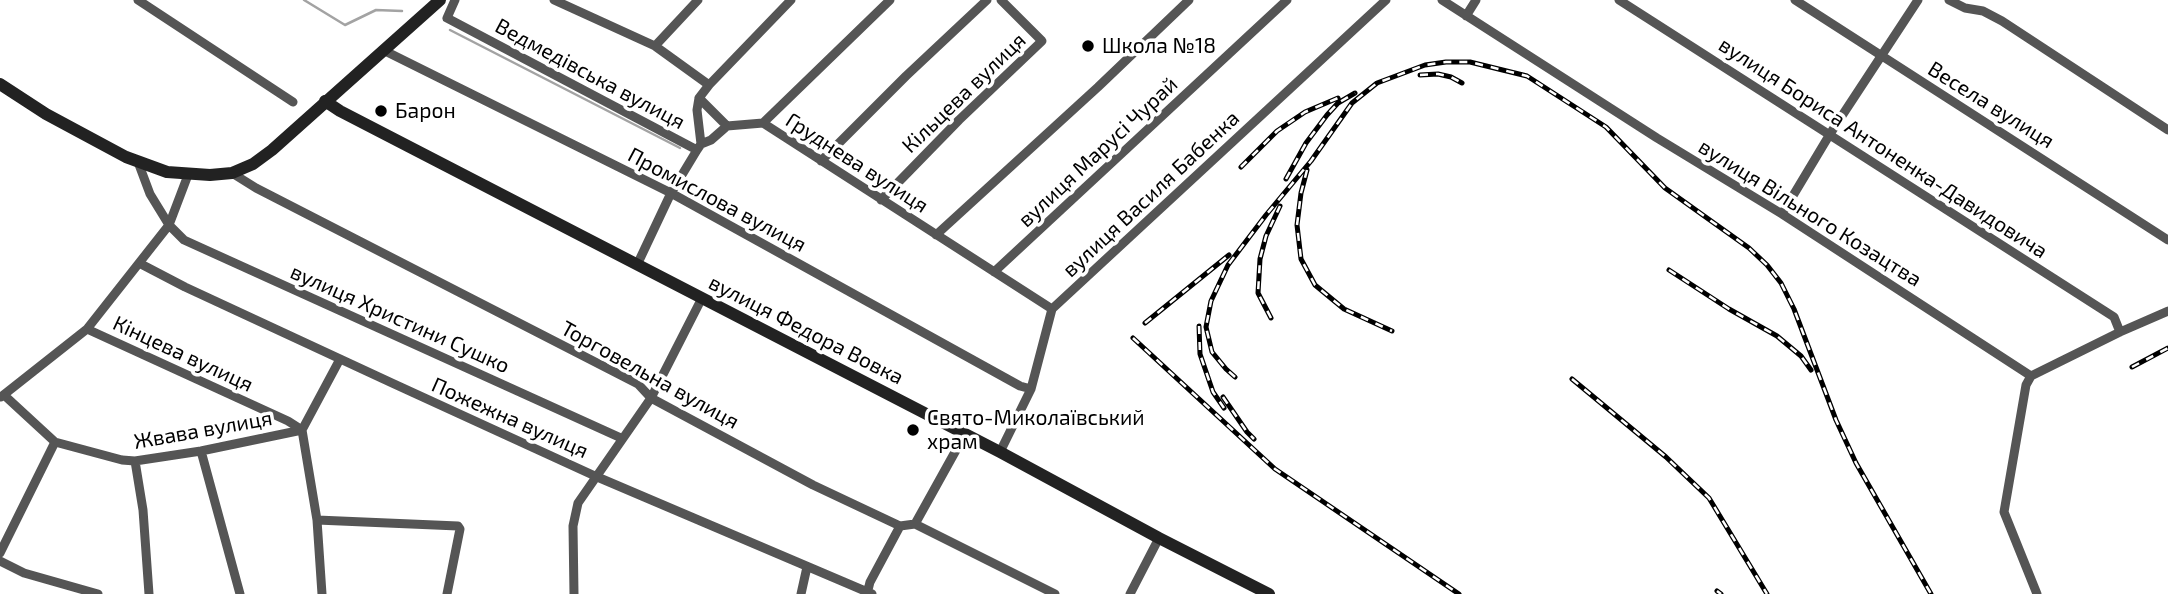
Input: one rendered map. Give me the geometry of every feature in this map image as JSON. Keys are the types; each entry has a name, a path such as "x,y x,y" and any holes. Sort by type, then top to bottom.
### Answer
{"street":[{"path":"138,0 293,102"},
{"path":"0,84 46,114 126,158 167,172 188,175 232,173 253,164 272,150 440,0"},
{"name":"Ведмедівська вулиця","path":"455,0 447,18 699,147"},
{"path":"554,0 655,46 709,85"},
{"path":"655,46 698,0"},
{"path":"699,147 699,99 709,85 791,0"},
{"path":"763,123 890,0"},
{"path":"821,162 906,76 987,0"},
{"name":"Кільцева вулиця","path":"881,200 959,120 1042,41 1001,0"},
{"path":"936,236 1189,0"},
{"name":"вулиця Марусі Чурай","path":"994,272 1287,0"},
{"name":"вулиця Василя Бабенка","path":"1052,309 1386,0"},
{"name":"вулиця Вільного Козацтва","path":"1442,0 1657,138 1782,214 2031,376"},
{"path":"1466,16 1476,0"},
{"name":"вулиця Бориса Антоненка-Давидовича","path":"1619,0 2114,317 2120,332"},
{"name":"Весела вулиця","path":"1795,0 2168,240"},
{"path":"1782,214 1830,134 1918,0"},
{"path":"1949,0 2002,20 2168,130"},
{"name":"Промислова вулиця","path":"383,50 671,193 1020,386 1031,389"},
{"path":"0,92 14,93"},
{"path":"637,265 671,193 699,147 727,126 699,99"},
{"name":"вулиця Федора Вовка","path":"325,101 1269,594"},
{"name":"Груднева вулиця","path":"727,126 763,123 1052,309"},
{"path":"138,162 149,194 169,225"},
{"name":"Торговельна вулиця","path":"232,173 256,188 638,384 651,398 813,485 900,526"},
{"path":"2,396 87,329 169,225 188,175"},
{"name":"вулиця Христини Сушко","path":"169,225 184,240 621,438"},
{"name":"Пожежна вулиця","path":"139,263 185,287 595,476 869,593"},
{"path":"574,594 573,526 578,503 651,398 702,298"},
{"path":"1000,452 1031,389 1052,309"},
{"path":"2037,594 2004,512 2026,385 2031,376 2168,311"},
{"name":"Кінцева вулиця","path":"87,329 288,421 302,430"},
{"path":"322,594 317,520 302,430 340,359"},
{"name":"Жвава вулиця","path":"2,396 55,442 122,460 135,461 201,451 302,430"},
{"path":"915,524 965,434"},
{"path":"0,553 55,442"},
{"path":"201,451 240,594"},
{"path":"135,461 143,510 149,594"},
{"path":"317,520 458,526 447,594"},
{"path":"869,593 870,582 900,526 915,524 1055,594"},
{"path":"1130,594 1159,538"},
{"path":"0,561 24,573 98,594"},
{"path":"801,594 807,567"}],"waterway":[{"path":"304,0 345,25 376,10 402,11"},
{"path":"450,30 680,148"}],"railway":[{"path":"1235,377 1212,352 1206,327 1211,301 1228,265 1311,161 1352,103 1377,83 1425,65 1470,62 1527,76 1606,127 1665,188 1749,248 1767,265 1781,283 1794,309 1836,420 1856,463 1931,594"},
{"path":"1420,75 1438,74 1462,83"},
{"path":"1286,179 1306,143 1327,115 1338,103 1355,93"},
{"path":"1241,167 1277,131 1305,112 1338,98"},
{"path":"1307,170 1297,225 1301,259 1315,285 1344,309 1392,331"},
{"path":"1271,318 1258,293 1260,259 1266,236 1280,206"},
{"path":"1145,323 1229,255"},
{"path":"1669,270 1777,336 1801,356 1811,370"},
{"path":"1199,326 1200,354 1213,392 1224,408"},
{"path":"1133,338 1275,469 1459,594"},
{"path":"2132,367 2168,348"},
{"path":"1572,379 1666,457 1709,498 1767,594"},
{"path":"1223,397 1254,439"},
{"path":"1717,591 1721,594"}],"place":[{"name":"Школа №18","path":"1088,46"},
{"name":"Барон","path":"381,111"},
{"name":"Свято-Миколаївський храм","path":"913,430"}]}
